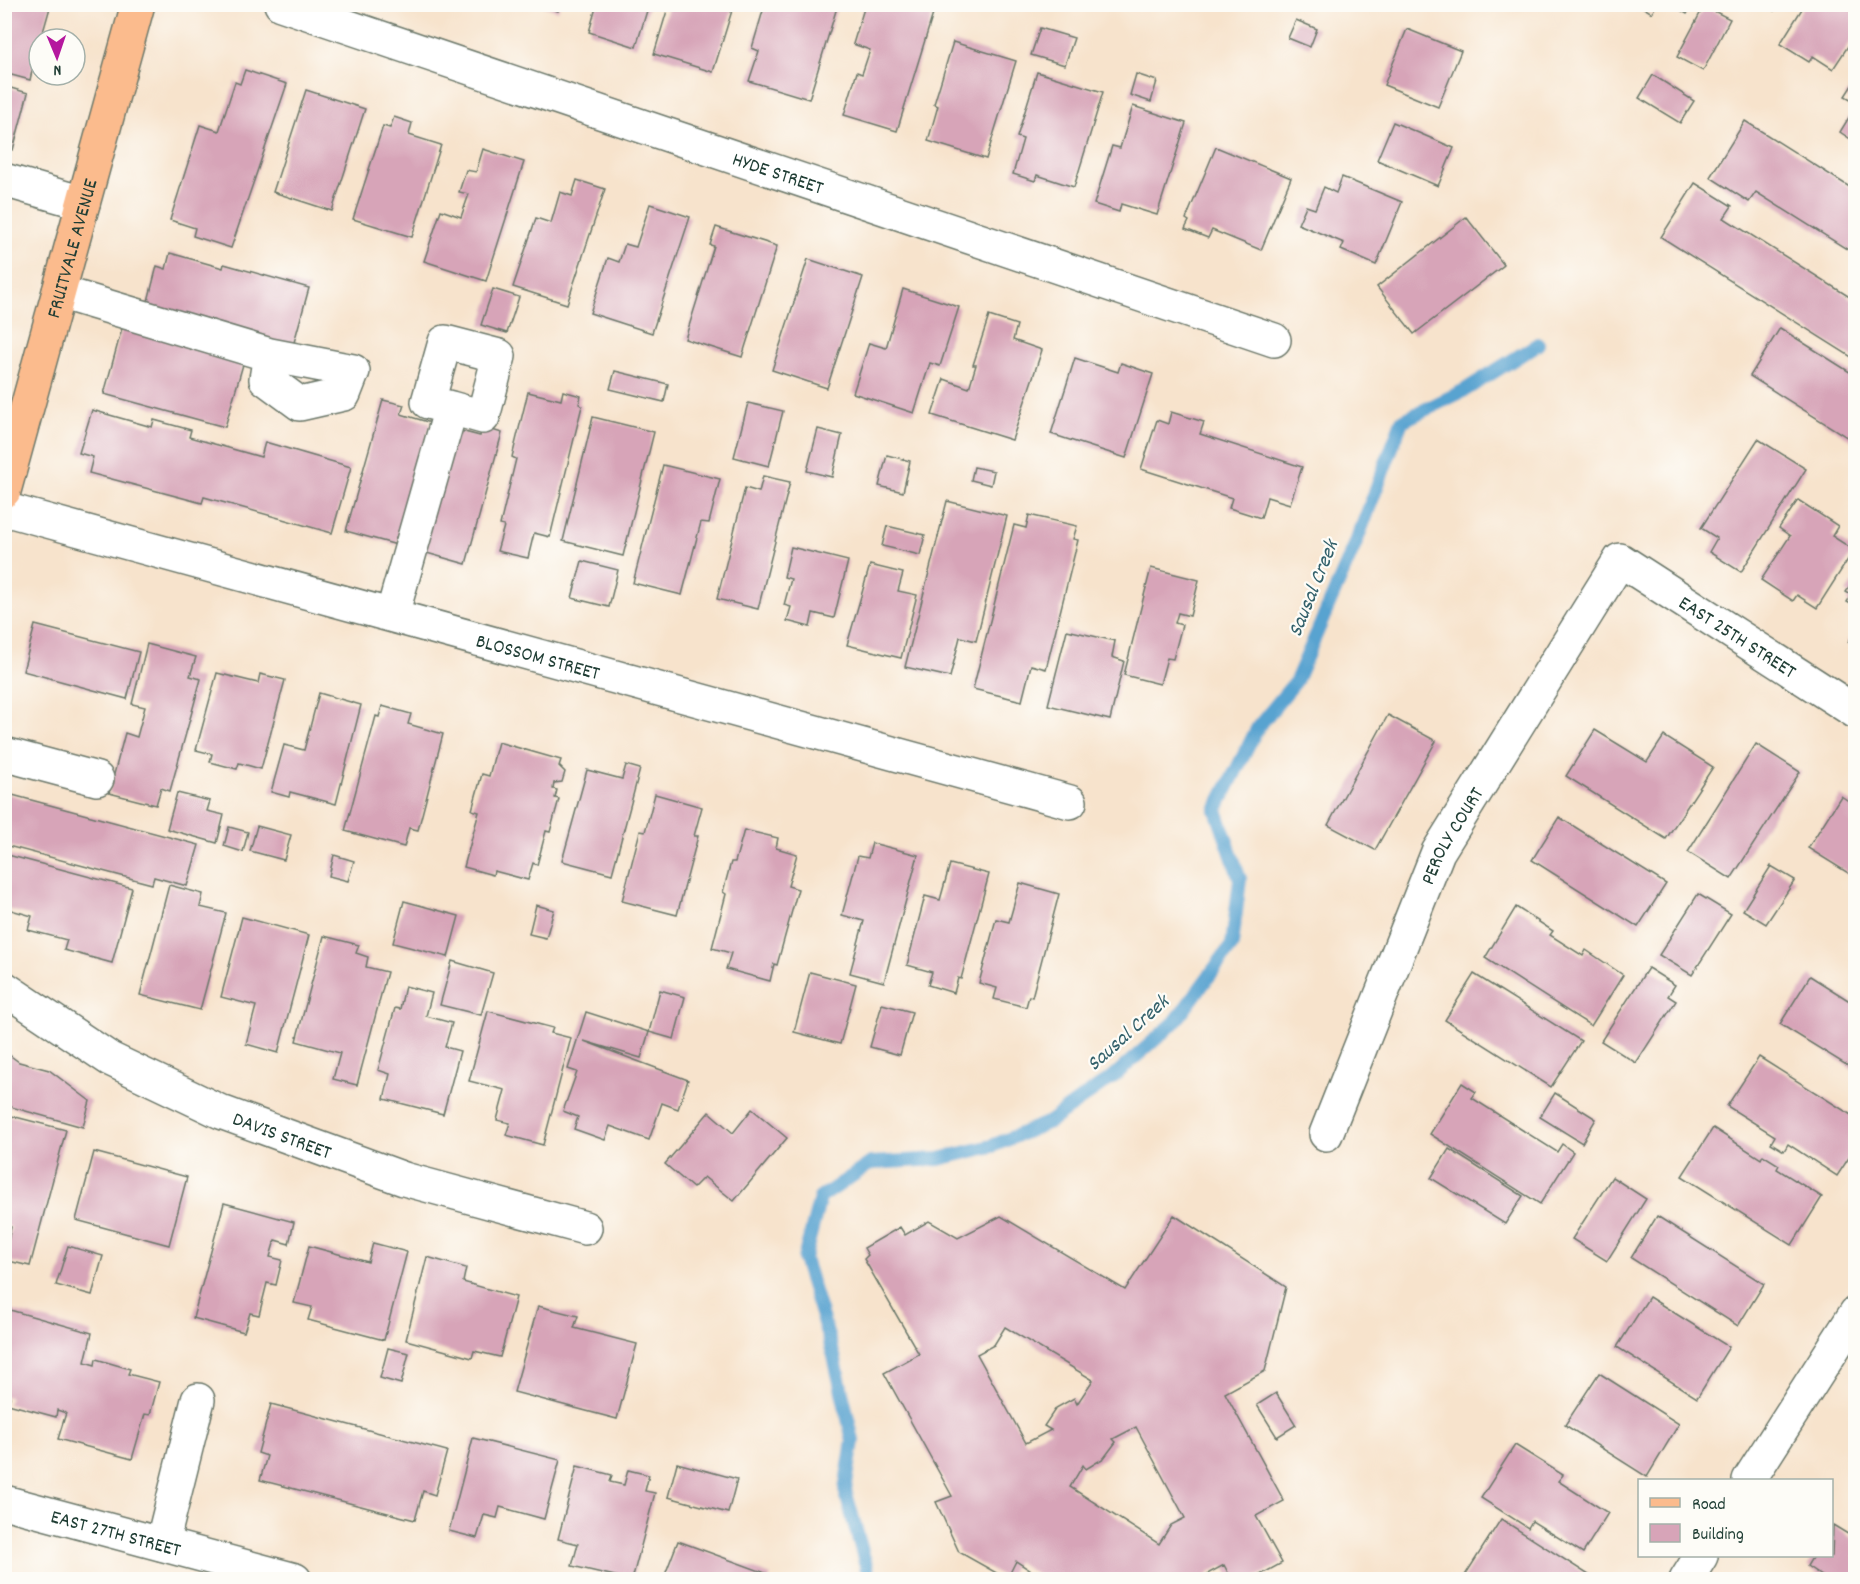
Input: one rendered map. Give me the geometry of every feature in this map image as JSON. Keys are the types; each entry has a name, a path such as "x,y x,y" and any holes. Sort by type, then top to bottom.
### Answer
{"main road":[{"name":"FRUITVALE AVENUE","path":"4,491 138,4"}],"street":[{"name":"HYDE STREET","path":"281,4 1274,340"},
{"path":"4,180 83,203"},
{"path":"59,292 270,355"},
{"path":"393,615 451,408"},
{"name":"BLOSSOM STREET","path":"4,509 1070,802"},
{"name":"EAST 25TH STREET","path":"1620,560 1856,712"},
{"name":"PEROLY COURT","path":"1326,1134 1438,852 1620,560"},
{"path":"4,754 98,779"},
{"name":"DAVIS STREET","path":"4,988 110,1059 220,1112 404,1179 585,1228"},
{"path":"1750,1479 1856,1313"},
{"path":"162,1544 198,1400"},
{"name":"EAST 27TH STREET","path":"4,1502 295,1580"},
{"path":"1686,1580 1700,1557"}],"building":[{"path":"4,4 51,4 44,27 27,27 27,79 4,73"},
{"path":"538,4 560,4 558,11"},
{"path":"597,4 649,4 636,47 589,32"},
{"path":"669,4 734,4 713,72 654,54"},
{"path":"765,4 838,4 809,99 749,81 759,51 752,48"},
{"path":"1637,4 1657,4 1652,13"},
{"path":"1670,4 1693,4 1687,14"},
{"path":"1765,4 1778,4 1774,11"},
{"path":"1805,4 1856,4 1856,34 1833,69 1813,56 1809,62 1780,44"},
{"path":"865,5 903,5 933,14 897,131 844,115 857,72 862,74 870,50 853,44"},
{"path":"1704,6 1730,19 1703,71 1677,57"},
{"path":"1296,20 1317,29 1310,47 1288,38"},
{"path":"1040,28 1074,38 1065,65 1031,55"},
{"path":"1407,29 1461,51 1438,107 1384,85"},
{"path":"953,42 1016,61 986,159 928,141 938,106 934,104"},
{"path":"245,70 287,84 231,248 193,236 195,228 170,220 200,125 219,131 235,82 240,84"},
{"path":"1037,72 1103,92 1074,187 1037,175 1035,181 1013,174 1023,139 1017,137"},
{"path":"1136,74 1157,81 1151,102 1130,95"},
{"path":"1653,75 1694,101 1680,123 1639,98"},
{"path":"1856,79 1856,102 1845,96"},
{"path":"4,86 28,93 13,150 4,148"},
{"path":"306,90 365,109 332,211 273,192"},
{"path":"1133,106 1186,123 1157,215 1121,204 1119,212 1094,204 1112,146 1120,148"},
{"path":"1851,114 1856,117 1856,135 1852,140 1840,132"},
{"path":"394,117 412,123 409,135 441,145 412,237 353,219 383,126 390,128"},
{"path":"1745,121 1856,191 1856,255 1756,192 1749,202 1710,177"},
{"path":"1393,122 1454,148 1438,186 1377,160"},
{"path":"1216,147 1291,178 1261,250 1212,230 1208,238 1185,229 1189,221 1186,219"},
{"path":"483,149 524,162 486,281 424,261 441,210 461,217 469,194 459,192 466,170 476,172"},
{"path":"1342,177 1402,202 1376,265 1341,250 1344,243 1298,224 1306,206 1315,209 1324,187 1336,193"},
{"path":"577,180 605,189 567,304 513,287 536,218 551,223 560,192 572,196"},
{"path":"1695,183 1732,206 1724,218 1856,301 1856,360 1661,237"},
{"path":"650,204 690,217 652,333 590,313 608,258 619,262 625,244 636,247"},
{"path":"1466,217 1504,265 1414,334 1377,287"},
{"path":"716,227 777,246 742,357 685,339 714,246 710,245"},
{"path":"170,253 223,268 224,264 309,288 293,346 146,309 157,266 166,269"},
{"path":"808,259 863,277 827,388 772,370"},
{"path":"493,289 519,297 507,333 481,325"},
{"path":"903,289 959,307 940,366 930,363 914,413 853,393 869,343 886,348"},
{"path":"989,316 1017,325 1013,340 1042,350 1012,440 932,415 944,379 969,388 976,365 973,365"},
{"path":"125,317 246,354 225,427 104,394"},
{"path":"1780,328 1856,376 1856,443 1750,376"},
{"path":"1075,358 1118,372 1121,363 1153,374 1126,458 1051,434"},
{"path":"615,371 668,384 664,402 610,389"},
{"path":"563,391 581,396 579,404 582,406 550,537 534,533 528,558 497,551 504,526 500,525 516,459 512,457 528,392 561,400"},
{"path":"383,400 404,405 401,414 431,423 397,545 346,531"},
{"path":"748,403 783,411 769,466 734,457"},
{"path":"92,410 152,427 154,420 191,430 189,437 261,457 265,442 351,467 332,533 204,497 202,503 89,473 93,457 79,453"},
{"path":"1171,412 1204,422 1200,434 1302,467 1290,504 1267,497 1261,518 1229,508 1232,498 1141,469 1157,420 1168,424"},
{"path":"593,417 654,432 623,556 563,541"},
{"path":"482,427 502,433 466,564 416,550 449,428 480,436"},
{"path":"818,429 842,435 832,477 807,471"},
{"path":"1758,439 1806,469 1741,572 1709,552 1717,538 1701,528"},
{"path":"887,455 910,461 903,492 879,486"},
{"path":"663,465 720,479 709,523 701,522 682,595 633,583"},
{"path":"974,467 994,471 991,485 971,480"},
{"path":"763,476 790,482 758,609 717,599 745,488 759,492"},
{"path":"1798,500 1838,526 1832,536 1854,550 1817,608 1797,595 1793,601 1761,580 1790,536 1779,528"},
{"path":"947,501 1007,516 976,641 960,637 950,677 905,667"},
{"path":"1029,515 1077,526 1073,539 1078,540 1046,669 1031,665 1022,701 973,689 1014,525 1026,528"},
{"path":"887,526 925,535 920,555 882,546"},
{"path":"791,547 848,561 834,618 813,613 810,627 787,621 791,607 784,605 791,579 784,577"},
{"path":"582,561 618,570 609,607 572,598"},
{"path":"870,565 903,573 898,591 917,595 901,658 847,645"},
{"path":"1151,568 1199,580 1190,616 1178,613 1175,623 1182,625 1173,659 1167,658 1160,684 1124,675"},
{"path":"1856,578 1856,607 1847,602 1851,595 1846,592"},
{"path":"35,625 139,652 127,699 23,671"},
{"path":"1067,630 1115,641 1112,657 1124,661 1110,720 1048,705"},
{"path":"1856,631 1856,647 1848,642"},
{"path":"147,644 196,657 190,676 201,679 170,791 161,788 156,805 109,793 125,733 137,737 145,707 132,704"},
{"path":"217,673 258,683 260,674 285,680 261,769 239,763 237,769 210,762 212,754 196,750"},
{"path":"319,693 361,705 336,804 290,792 289,797 271,792 284,745 304,750"},
{"path":"382,706 411,714 408,724 443,734 418,830 409,828 404,847 345,831 376,716 379,717"},
{"path":"1388,715 1436,741 1375,850 1328,825"},
{"path":"1595,730 1647,762 1664,736 1713,767 1666,839 1566,776"},
{"path":"498,742 561,760 559,766 565,772 562,782 554,783 553,789 557,790 555,798 559,799 550,832 546,831 537,865 533,863 528,880 494,871 493,875 464,867 479,812 472,810 482,774 489,776"},
{"path":"1756,744 1800,772 1731,879 1688,852"},
{"path":"626,765 640,769 612,874 562,861 587,770 622,779"},
{"path":"5,793 199,845 187,886 154,877 152,884 4,845"},
{"path":"177,793 210,801 207,811 224,815 217,843 167,829"},
{"path":"655,794 702,807 694,836 698,836 677,915 622,901 640,831 645,832"},
{"path":"1841,796 1856,806 1856,878 1808,848"},
{"path":"1559,817 1666,884 1638,927 1532,860"},
{"path":"257,826 291,835 284,860 250,851"},
{"path":"229,827 248,832 243,852 224,846"},
{"path":"744,830 778,838 776,848 797,854 788,886 798,889 777,965 774,964 770,981 726,969 731,953 712,948 726,894 723,892 731,862 735,862"},
{"path":"872,843 918,855 884,982 850,973 864,921 842,915 858,856 868,858"},
{"path":"4,854 132,888 112,963 64,950 67,940 28,930 32,916 4,908"},
{"path":"334,855 354,861 348,881 329,876"},
{"path":"950,864 989,874 961,979 958,978 954,993 928,985 932,972 907,965 925,896 940,900"},
{"path":"1771,866 1795,880 1766,924 1743,910"},
{"path":"1020,883 1059,894 1032,997 1029,996 1026,1007 994,999 997,988 979,983 996,919 1009,922"},
{"path":"169,885 203,894 200,907 226,913 200,1010 140,995"},
{"path":"1698,894 1731,914 1692,975 1659,955"},
{"path":"404,901 459,916 448,957 393,943"},
{"path":"536,905 554,910 546,938 529,934"},
{"path":"1516,907 1553,931 1550,935 1583,956 1586,950 1623,975 1591,1026 1485,958"},
{"path":"242,917 309,935 278,1053 246,1044 256,1006 221,997"},
{"path":"324,936 359,945 356,953 368,957 366,967 387,972 357,1085 333,1079 340,1053 296,1041"},
{"path":"452,961 493,973 481,1015 440,1005"},
{"path":"1648,968 1675,985 1668,996 1676,1001 1636,1063 1601,1041"},
{"path":"810,972 856,984 840,1044 794,1032"},
{"path":"1474,974 1581,1041 1551,1087 1445,1020"},
{"path":"1810,976 1856,1005 1856,1071 1780,1024"},
{"path":"405,986 432,993 426,1016 452,1023 445,1047 460,1051 443,1114 384,1099 390,1074 378,1070 395,1008 400,1009"},
{"path":"660,990 685,997 674,1039 649,1032"},
{"path":"882,1004 912,1012 900,1055 870,1047"},
{"path":"488,1011 553,1028 551,1033 571,1038 543,1145 506,1135 510,1123 497,1120 505,1090 469,1081"},
{"path":"586,1012 649,1032 641,1058 584,1041 688,1080 678,1109 662,1103 649,1140 610,1126 605,1140 574,1129 578,1117 563,1111 577,1072 568,1069"},
{"path":"4,1051 19,1062 49,1070 90,1101 83,1127 4,1105"},
{"path":"1759,1057 1856,1118 1856,1147 1837,1176 1788,1144 1784,1151 1771,1143 1775,1136 1727,1106"},
{"path":"1462,1083 1476,1092 1472,1098 1557,1152 1562,1144 1573,1152 1540,1204 1430,1134"},
{"path":"1555,1093 1596,1119 1582,1143 1540,1117"},
{"path":"752,1109 787,1138 734,1201 704,1177 693,1188 665,1164 709,1112 733,1133"},
{"path":"4,1114 66,1130 30,1266 4,1260 11,1227 4,1225"},
{"path":"1713,1128 1761,1159 1763,1155 1779,1165 1777,1169 1822,1197 1792,1245 1682,1176"},
{"path":"1449,1149 1523,1196 1505,1224 1431,1178"},
{"path":"94,1152 187,1177 169,1245 76,1220"},
{"path":"1612,1177 1646,1199 1607,1261 1572,1239"},
{"path":"224,1203 294,1222 289,1244 275,1240 270,1257 282,1260 276,1285 267,1283 259,1315 250,1313 244,1332 193,1318"},
{"path":"1174,1215 1286,1287 1265,1371 1225,1393 1284,1501 1256,1516 1282,1563 1251,1580 1232,1580 1224,1565 1209,1573 1205,1580 1045,1580 1016,1561 1007,1579 959,1552 936,1502 952,1496 884,1373 919,1354 864,1259 868,1255 864,1248 900,1227 905,1235 929,1221 958,1238 1001,1216 1125,1290","holes":["1005,1327 1093,1380 1077,1404 1074,1398 1056,1408 1044,1426 1051,1430 1026,1443 977,1354 994,1345","1136,1427 1185,1518 1171,1525 1159,1544 1070,1487 1083,1465 1086,1469 1104,1458 1116,1442 1113,1439"]},
{"path":"1657,1216 1764,1284 1738,1326 1631,1258"},
{"path":"373,1243 407,1252 384,1340 308,1320 312,1307 294,1303 309,1246 368,1262"},
{"path":"68,1246 103,1256 92,1295 56,1285"},
{"path":"427,1257 466,1268 463,1282 516,1297 500,1357 474,1351 472,1358 406,1340"},
{"path":"1649,1297 1729,1347 1697,1398 1617,1347"},
{"path":"538,1306 578,1316 574,1328 637,1344 617,1419 514,1392"},
{"path":"10,1310 92,1333 85,1362 95,1365 96,1359 130,1369 128,1374 159,1382 150,1415 145,1414 132,1459 58,1439 66,1413 57,1410 56,1417 8,1404 10,1397 4,1396 4,1330"},
{"path":"388,1348 409,1353 401,1384 380,1378"},
{"path":"1599,1373 1679,1424 1647,1477 1565,1425"},
{"path":"1276,1393 1296,1425 1277,1437 1257,1405"},
{"path":"271,1404 447,1451 435,1495 423,1491 415,1520 260,1480 267,1456 258,1453"},
{"path":"473,1438 560,1460 544,1519 500,1507 497,1518 484,1515 477,1538 449,1531"},
{"path":"1515,1445 1563,1475 1558,1481 1608,1513 1583,1553 1532,1521 1528,1528 1481,1498"},
{"path":"677,1463 737,1479 728,1513 668,1497"},
{"path":"577,1466 612,1475 610,1482 624,1485 628,1470 649,1475 645,1491 655,1493 632,1580 572,1566 578,1544 558,1539"},
{"path":"1501,1519 1592,1577 1590,1580 1462,1580"},
{"path":"1833,1525 1856,1539 1856,1580 1828,1580 1807,1566 1812,1557 1833,1557"},
{"path":"678,1541 771,1575 769,1580 663,1580"}],"waterway":[{"name":"Sausal Creek","path":"870,1580 845,1490 853,1441 834,1356 804,1259 820,1198 871,1163 939,1159 992,1146 1049,1122 1114,1076 1175,1022 1232,945 1240,879 1216,810 1258,727 1296,681 1355,545 1402,421 1465,390 1538,344"}]}
